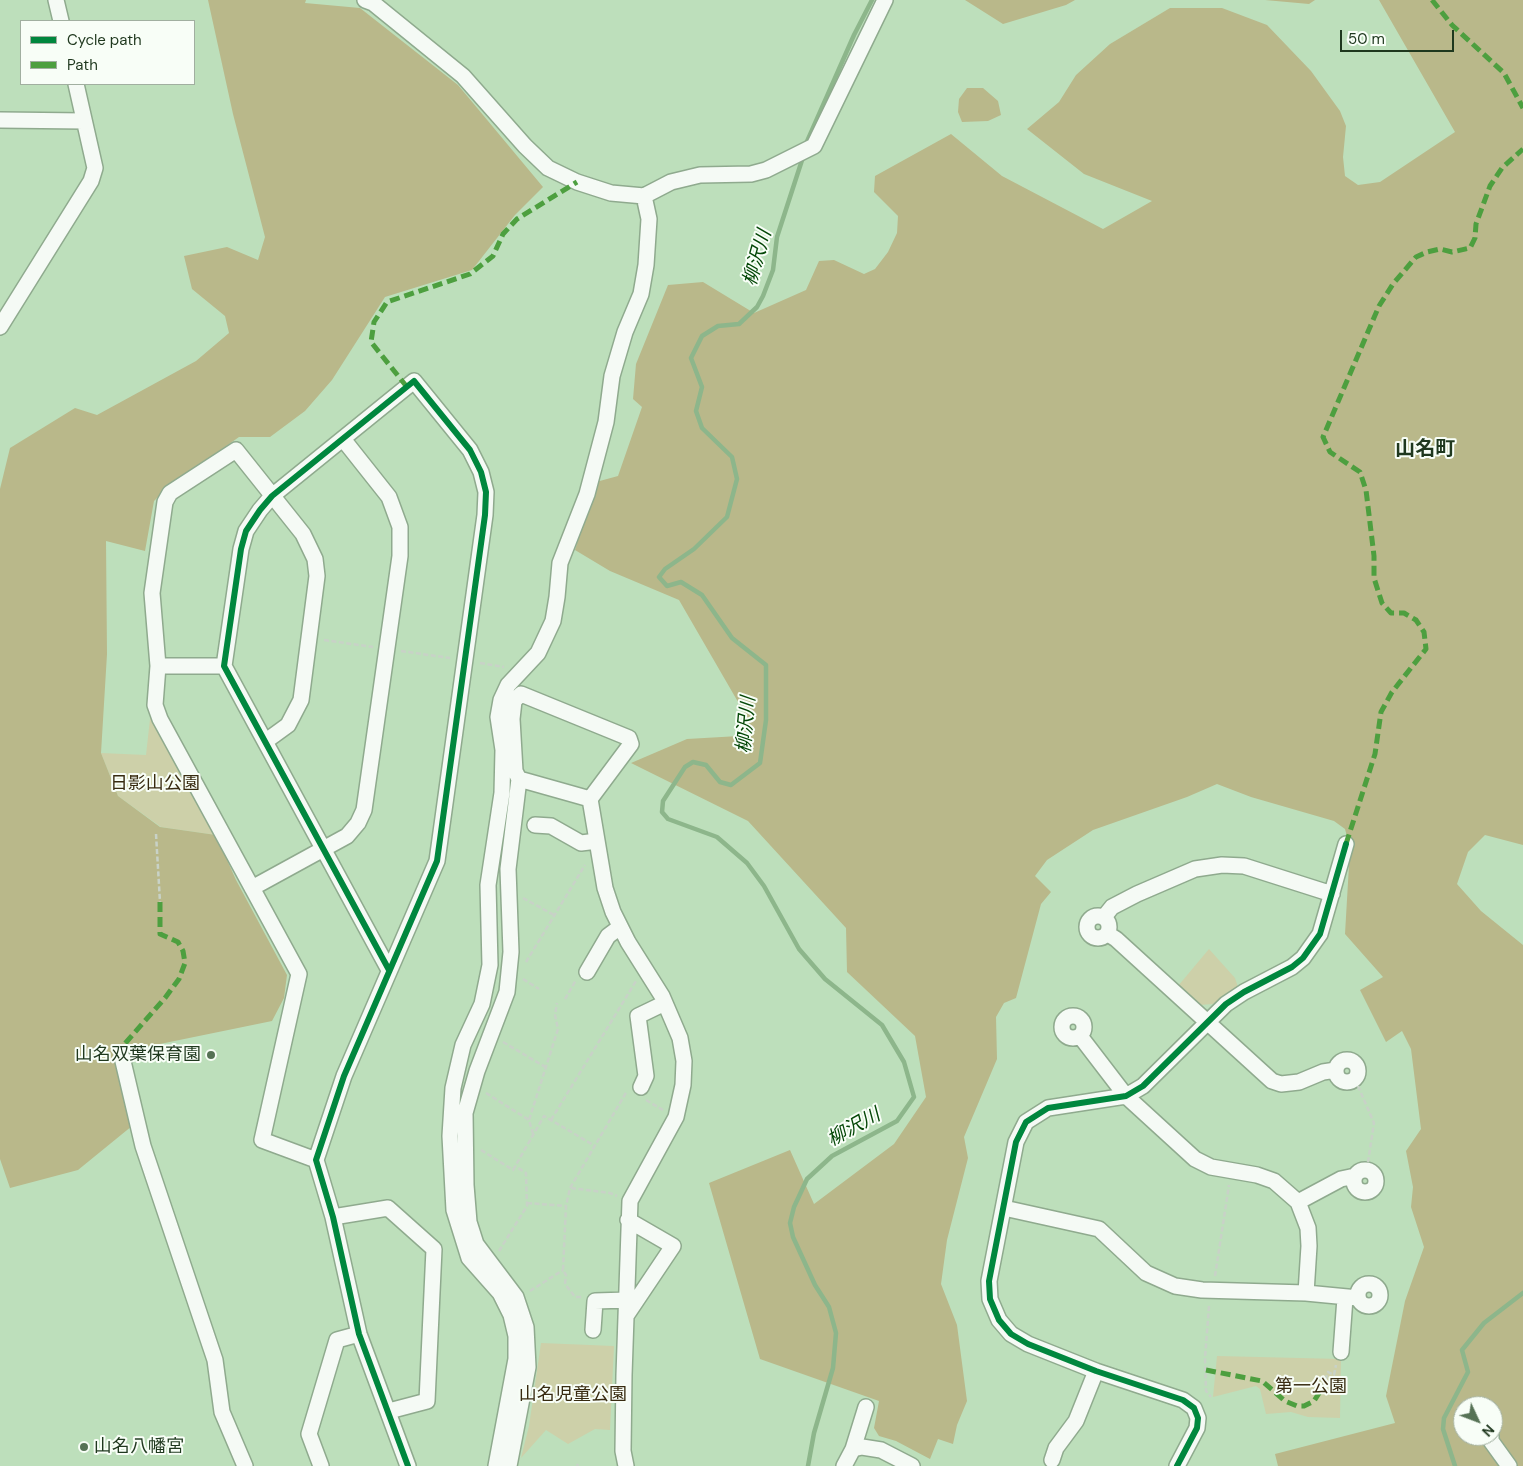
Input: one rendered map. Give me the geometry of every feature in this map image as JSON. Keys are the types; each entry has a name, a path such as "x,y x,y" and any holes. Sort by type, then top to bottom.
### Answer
{"street":[{"path":"56,0 61,20"},
{"path":"365,0 373,3 463,76 525,146 548,168 577,182 611,193 644,196 671,182 700,176 751,174 766,170 812,147 885,0"},
{"path":"0,326 91,181 95,168 76,85"},
{"path":"0,120 84,120"},
{"path":"496,1466 522,1363 511,1316 500,1293 469,1258 454,1210 450,1136 453,1088 463,1045 482,1004 490,965 488,885 502,793 503,750 498,718 501,700 508,685 538,653 552,620 557,597 560,563 587,494 604,431 612,376 624,332 641,294 646,265 649,219 644,196"},
{"path":"389,970 224,666 246,531 272,496 414,381 470,450 481,472 486,492 485,515 437,861 344,1076 316,1160 333,1217 359,1334 408,1466"},
{"path":"252,888 323,851 347,836 358,823 364,810 400,556 400,528 389,497 343,439"},
{"path":"266,741 288,725 301,700 317,576 315,559 303,534 236,450 170,493 165,502 152,593 158,666 155,705 160,719 299,974 262,1140 316,1160"},
{"path":"158,666 224,666"},
{"path":"509,1466 526,1327 516,1297 476,1244 470,1222 466,1185 465,1113 477,1071 507,992 511,952 508,869 520,779 515,771 512,719 514,701 521,694 629,738 631,744 590,799 605,888 620,927 665,1003 680,1038 684,1061 683,1085 676,1117 630,1201 623,1451 626,1466"},
{"path":"520,779 590,799"},
{"path":"535,825 551,826 581,843 597,841"},
{"path":"1177,1466 1197,1428 1198,1418 1194,1408 1183,1400 1096,1371 1028,1344 1010,1334 999,1320 990,1299 989,1281 1016,1142 1026,1122 1048,1108 1126,1096 1143,1086 1207,1021 1234,998 1292,967 1304,958 1320,934 1346,844"},
{"path":"1332,894 1244,866 1222,865 1195,869 1137,894 1112,907 1104,917 1109,923 1108,934 1123,945 1272,1081 1281,1084 1299,1082 1322,1072 1336,1070"},
{"path":"588,972 608,936 620,927"},
{"path":"638,1092 646,1076 638,1016 665,1003"},
{"path":"1080,1036 1126,1096 1195,1159 1211,1167 1257,1175 1274,1181 1298,1202 1308,1228 1309,1246 1306,1293"},
{"path":"122,1057 143,1146 215,1360 222,1412 245,1466"},
{"path":"1298,1202 1340,1179 1355,1176"},
{"path":"333,1217 388,1208 434,1249 426,1401 389,1412"},
{"path":"1004,1208 1099,1229 1146,1273 1170,1284 1202,1290 1306,1293 1352,1298 1341,1352"},
{"path":"626,1316 673,1246 628,1220"},
{"path":"593,1330 595,1301 626,1300"},
{"path":"321,1466 309,1434 337,1340 359,1334"},
{"path":"1051,1464 1056,1448 1076,1421 1096,1371"},
{"path":"844,1466 853,1449 866,1407"},
{"path":"853,1449 862,1446 881,1450 912,1466"},
{"path":"1495,1446 1509,1466"}],"path":[{"path":"308,637 466,660 521,671"},
{"path":"156,834 160,902"},
{"path":"524,965 590,857"},
{"path":"518,899 525,898 554,915"},
{"path":"565,999 578,978 588,972"},
{"path":"551,1120 639,975"},
{"path":"517,976 539,988"},
{"path":"533,1134 529,1120 558,1029 555,1015 557,1003"},
{"path":"497,1038 546,1068"},
{"path":"1358,1086 1374,1123 1368,1162"},
{"path":"479,1088 529,1120"},
{"path":"595,1301 575,1296 566,1284 566,1276 563,1270 566,1206 570,1188 628,1090 638,1092 667,1112"},
{"path":"474,1146 513,1170 544,1116 595,1146"},
{"path":"495,1257 527,1203 526,1173 515,1166"},
{"path":"1216,1270 1231,1172"},
{"path":"570,1188 610,1193"},
{"path":"527,1203 566,1206"},
{"path":"524,1295 563,1270"},
{"path":"1209,1303 1205,1358 1206,1391 1211,1397"},
{"path":"1323,1387 1328,1372 1334,1375"}],"green space":[{"name":"日影山公園","path":"151,710 158,725 155,727 163,741 166,740 216,835 161,827 118,796 101,753 146,755"},
{"path":"1209,949 1235,978 1238,987 1213,1004 1199,1005 1178,986"},
{"name":"山名児童公園","path":"541,1343 614,1346 610,1430 595,1429 568,1444 546,1430 521,1458 529,1426"},
{"name":"第一公園","path":"1217,1356 1341,1359 1340,1418 1308,1417 1291,1412 1266,1414 1260,1389 1256,1386 1213,1397"}],"shaded area":[{"path":"208,0 306,0 305,3 360,8 458,85 543,187 515,215 472,270 385,297 332,380 305,411 270,437 239,437 167,488 154,501 145,551 106,541 107,654 101,753 118,796 160,827 216,835 236,880 287,975 284,998 272,1021 116,1053 132,1126 78,1170 10,1188 0,1159 0,489 10,448 75,408 97,415 196,361 229,333 225,316 192,289 184,256 227,247 258,260 265,237 233,114"},
{"path":"965,0 1075,0 1066,5 1003,24"},
{"path":"1265,0 1315,0 1309,4"},
{"path":"1379,0 1523,0 1523,845 1485,835 1468,852 1457,884 1481,911 1523,945 1523,1466 1278,1466 1275,1454 1395,1423 1386,1396 1405,1301 1424,1247 1411,1207 1413,1187 1406,1151 1421,1129 1411,1049 1402,1031 1386,1042 1360,990 1383,977 1345,934 1350,848 1345,829 1334,821 1251,797 1217,784 1187,797 1093,830 1047,860 1035,876 1051,892 1041,904 1016,998 1004,1003 996,1017 997,1059 964,1137 968,1158 947,1240 941,1284 957,1325 967,1401 957,1425 953,1444 938,1439 930,1459 896,1441 879,1436 874,1428 879,1401 760,1359 709,1183 790,1150 814,1204 894,1144 926,1097 915,1036 847,972 846,928 748,821 631,763 687,739 739,736 745,714 679,600 610,571 575,550 596,482 618,476 642,407 633,399 636,364 668,285 703,282 754,313 806,290 819,261 834,260 864,274 875,269 888,252 897,233 898,216 874,192 875,176 951,134 1002,176 1103,229 1152,201 1084,174 1027,129 1059,102 1076,75 1110,44 1170,8 1222,8 1267,25 1311,71 1340,111 1346,126 1343,157 1345,176 1358,185 1380,182 1455,132"},
{"path":"967,88 983,88 998,101 1001,115 988,121 962,122 958,112 959,99"}],"waterway":[{"name":"柳沢川","path":"805,146 854,35 872,0"},
{"name":"柳沢川","path":"804,154 777,237 773,270 757,307 739,324 718,326 702,336 691,358 702,387 696,411 702,428 732,457 737,479 727,517 694,549 665,569 659,577 667,586 681,582 702,595 732,638 766,665 766,720 760,763 731,785 720,782 706,765 693,762 685,767 663,801 662,812 668,819 717,837 747,863 764,886 799,949 825,979 882,1025 904,1062 914,1097 897,1121 832,1156 807,1179 794,1207 790,1223 793,1237 815,1285 829,1307 836,1333 833,1368 814,1433 808,1466"},
{"path":"1455,1466 1443,1429 1444,1418 1468,1372 1462,1350 1484,1323 1523,1293"}],"marked path":[{"path":"1432,0 1452,25 1504,73 1523,108"},
{"path":"1346,844 1375,754 1381,712 1392,692 1426,649 1424,632 1416,620 1404,613 1391,613 1382,603 1374,578 1374,556 1366,490 1360,472 1330,452 1323,437 1379,306 1393,284 1416,257 1440,249 1452,252 1470,248 1475,238 1476,224 1490,186 1502,168 1523,149"},
{"path":"407,387 371,342 374,322 387,302 470,274 493,256 503,234 517,219 577,182"},
{"path":"122,1057 122,1047 165,998 179,979 185,963 183,951 178,942 160,934 160,902"},
{"path":"1206,1370 1262,1381 1285,1401 1297,1406 1304,1406 1314,1401 1323,1387"}],"cycle path":[{"path":"389,970 224,666 241,549 246,531 272,496 414,381 470,450 481,472 486,492 485,515 437,861 344,1076 316,1160 333,1217 359,1334 408,1466"},
{"path":"1177,1466 1197,1428 1198,1418 1194,1408 1183,1400 1096,1371 1028,1344 1011,1334 999,1320 990,1299 989,1281 1016,1142 1026,1122 1048,1108 1126,1096 1143,1086 1226,1004 1244,992 1292,967 1303,958 1320,934 1346,844"}],"place":[{"name":"山名双葉保育園","path":"211,1055"},
{"name":"山名八幡宮","path":"84,1447"}],"district":[{"name":"山名町","path":"1425,450"}]}
